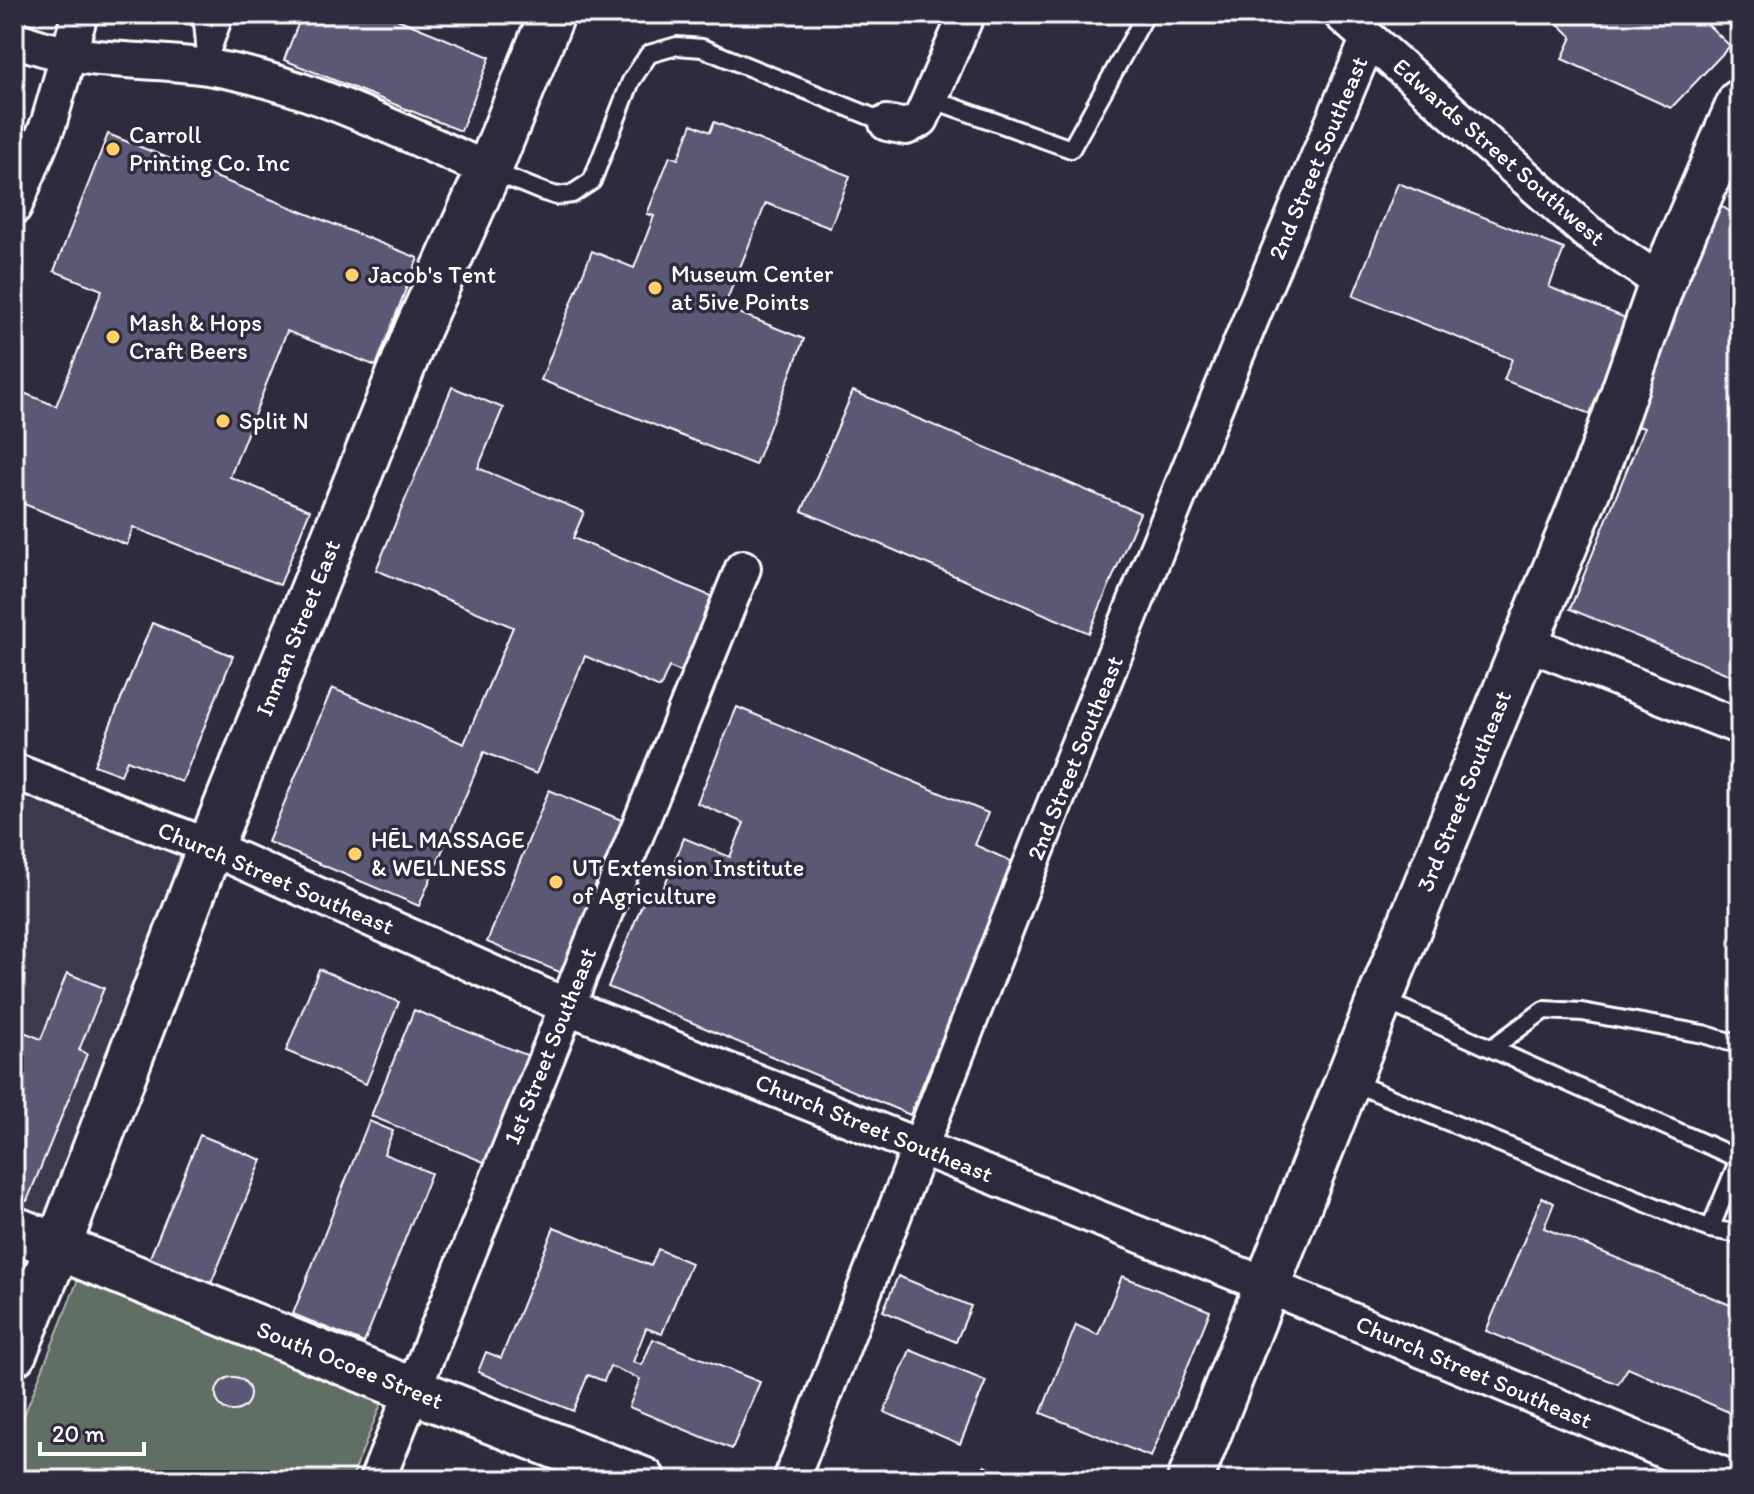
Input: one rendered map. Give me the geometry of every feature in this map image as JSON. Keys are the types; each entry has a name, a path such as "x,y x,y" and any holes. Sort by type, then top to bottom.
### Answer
{"main road":[{"name":"Inman Street East","path":"14,1353 58,1247 210,847 418,328 489,170 548,15"},
{"name":"3rd Street Southeast","path":"1190,1480 1347,1081 1601,457 1662,283 1740,102"},
{"name":"South Ocoee Street","path":"14,1229 643,1480"}],"street":[{"path":"14,207 49,122 80,14"},
{"path":"887,123 906,127 921,119 967,14"},
{"name":"Edwards Street Southwest","path":"1341,14 1587,232 1662,283"},
{"path":"14,38 33,47 68,54 207,66 289,88 489,170"},
{"name":"2nd Street Southeast","path":"791,1480 920,1145 1276,256 1368,40"},
{"name":"1st Street Southeast","path":"377,1480 743,568"},
{"path":"1525,642 1740,727"},
{"name":"Church Street Southeast","path":"14,771 210,847 566,1006 1266,1285 1735,1480"}],"lane":[{"path":"194,14 203,22 207,66"},
{"path":"207,66 225,14"},
{"path":"931,99 1071,149 1146,14"},
{"path":"489,170 557,196 572,194 592,181 631,81 649,54 677,46 702,48 887,123"},
{"path":"1380,999 1740,1158 1710,1229"},
{"path":"1492,1048 1544,1010 1582,1012 1703,1034 1740,1045"},
{"path":"1347,1081 1710,1229 1740,1234"}],"shaded area":[{"path":"14,771 210,847 14,1353"}],"green space":[{"path":"79,1277 383,1399 351,1480 14,1480 14,1441"}],"building":[{"path":"302,14 385,14 490,57 461,131 284,60"},
{"path":"1548,14 1697,14 1730,46 1671,108 1562,59 1572,37"},
{"name":"Museum Center at 5ive Points","path":"714,122 850,176 830,228 766,203 724,307 804,339 755,465 541,380 592,251 634,268 654,216 647,214 670,156 678,159 692,124 710,132"},
{"path":"108,134 418,258 376,366 287,331 230,477 310,510 280,585 133,527 127,545 14,500 14,389 56,406 102,290 54,271"},
{"path":"1398,183 1564,249 1549,287 1628,319 1590,414 1504,380 1512,359 1353,296"},
{"path":"1719,204 1740,219 1740,679 1570,609 1644,428 1631,424"},
{"path":"452,387 503,408 478,468 584,512 573,538 720,600 689,675 669,667 660,688 585,656 536,774 484,752 419,906 268,842 332,688 464,744 513,627 376,570"},
{"path":"853,391 1140,513 1089,633 802,511"},
{"path":"152,623 233,656 182,782 127,760 121,775 94,765"},
{"path":"737,707 988,813 975,845 1015,863 910,1115 608,987 646,895 658,901 684,838 730,857 744,823 697,803"},
{"name":"UT Extension Institute of Agriculture","path":"549,790 624,821 562,973 487,942"},
{"path":"319,969 399,1002 366,1084 286,1051"},
{"path":"67,973 104,988 79,1050 87,1054 27,1201 14,1195 14,1028 41,1039"},
{"path":"414,1010 534,1058 491,1165 371,1116"},
{"path":"369,1121 393,1131 384,1154 431,1173 364,1343 293,1314"},
{"path":"200,1135 262,1160 205,1298 144,1272"},
{"path":"1542,1197 1554,1203 1544,1228 1740,1309 1740,1417 1628,1368 1618,1384 1486,1331"},
{"path":"554,1227 651,1266 658,1249 691,1263 662,1334 646,1328 633,1362 642,1365 653,1339 760,1382 732,1449 629,1407 640,1379 610,1366 604,1381 588,1375 573,1411 478,1372 486,1352 501,1358"},
{"path":"898,1276 971,1306 956,1342 883,1311"},
{"path":"1122,1276 1210,1311 1151,1457 1041,1413 1076,1325 1098,1335"},
{"path":"910,1350 986,1381 960,1444 884,1412"},
{"path":"233,1377 245,1382 250,1394 245,1406 233,1411 221,1406 216,1394 221,1382"},
{"path":"984,1466 1020,1480 977,1480"}],"railway":[{"path":"1733,14 1740,21"}],"place":[{"name":"Carroll Printing Co. Inc","path":"113,149"},
{"name":"Jacob's Tent","path":"352,275"},
{"name":"Museum Center at 5ive Points","path":"655,288"},
{"name":"Mash & Hops Craft Beers","path":"113,337"},
{"name":"Split N","path":"223,421"},
{"name":"HĒL MASSAGE & WELLNESS","path":"355,854"},
{"name":"UT Extension Institute of Agriculture","path":"556,882"}]}
